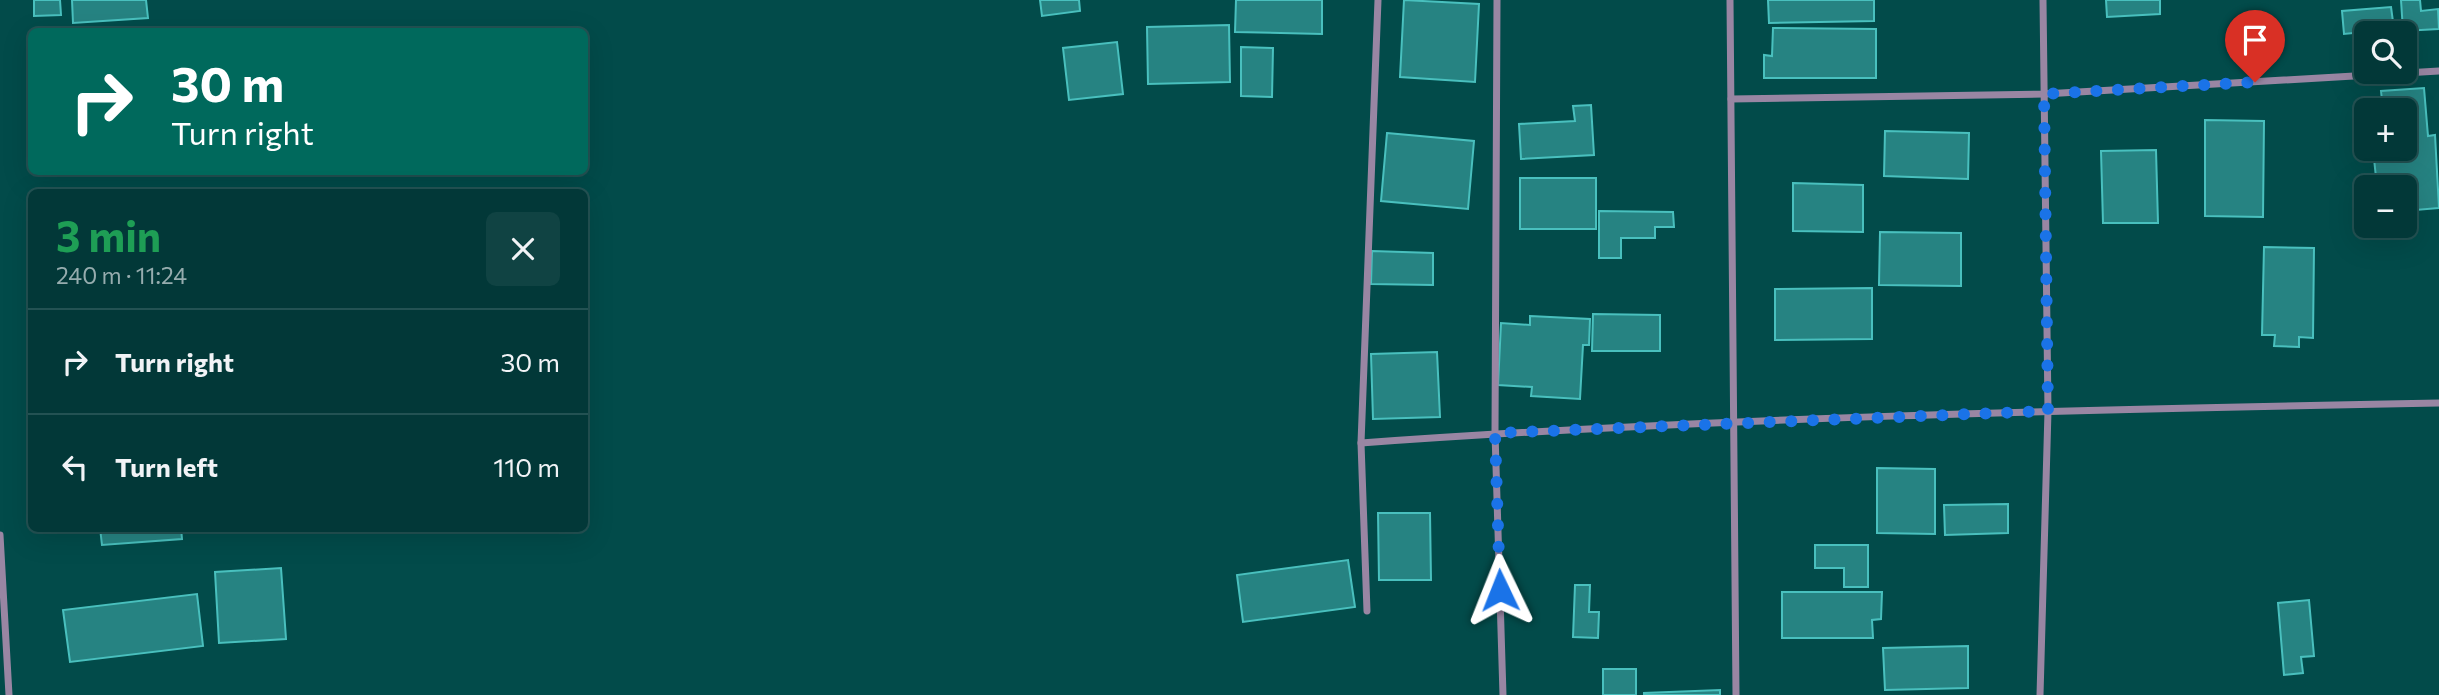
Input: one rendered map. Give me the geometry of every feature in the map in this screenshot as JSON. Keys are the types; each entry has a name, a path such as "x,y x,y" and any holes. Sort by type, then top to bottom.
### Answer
{"street":[{"path":"1367,611 1360,443 1378,0"},
{"path":"1497,0 1495,433 1503,695"},
{"path":"1730,0 1737,695"},
{"path":"2040,695 2048,411 2043,0"},
{"path":"1731,99 2044,94 2439,71"},
{"path":"1360,443 1495,433 1735,422 2048,411 2439,403"},
{"path":"0,535 9,695"}],"building":[{"path":"34,0 60,0 61,15 34,16"},
{"path":"72,0 146,0 148,18 73,23"},
{"path":"1040,0 1079,0 1080,11 1042,16"},
{"path":"1236,0 1322,0 1322,34 1235,32"},
{"path":"1404,0 1479,4 1475,82 1400,77"},
{"path":"1768,0 1874,0 1874,21 1769,23"},
{"path":"2106,0 2160,0 2160,14 2107,17"},
{"path":"2401,0 2420,0 2421,11 2438,9 2439,29 2417,30 2417,21 2402,21"},
{"path":"2391,7 2393,21 2354,21 2354,33 2344,34 2342,11"},
{"path":"1229,25 1230,82 1148,84 1147,27"},
{"path":"1773,28 1876,29 1876,78 1764,78 1764,55 1772,56"},
{"path":"1117,42 1123,94 1069,100 1063,48"},
{"path":"1241,47 1273,48 1272,97 1241,96"},
{"path":"2424,88 2428,136 2435,135 2439,208 2417,210 2417,175 2376,175 2374,161 2417,161 2417,98 2382,98 2381,91"},
{"path":"1591,105 1594,155 1521,159 1519,124 1575,121 1573,106"},
{"path":"2205,120 2264,121 2263,217 2205,216"},
{"path":"1885,131 1969,133 1968,179 1884,176"},
{"path":"1387,133 1474,141 1468,209 1381,201"},
{"path":"2156,150 2158,223 2103,223 2101,151"},
{"path":"1520,178 1596,178 1596,229 1520,229"},
{"path":"1793,183 1863,185 1863,232 1793,231"},
{"path":"1599,211 1673,212 1674,227 1655,227 1655,238 1621,238 1621,258 1599,258"},
{"path":"1880,232 1961,233 1961,286 1879,285"},
{"path":"2264,247 2314,248 2313,338 2299,337 2299,347 2274,346 2275,335 2262,335"},
{"path":"1372,251 1433,253 1433,285 1371,284"},
{"path":"1872,288 1872,339 1775,340 1775,289"},
{"path":"1593,314 1660,315 1660,351 1592,351"},
{"path":"1530,316 1590,319 1589,345 1583,345 1580,399 1531,396 1532,387 1498,385 1501,323 1530,325"},
{"path":"1437,352 1440,417 1373,419 1371,354"},
{"path":"1877,468 1935,469 1935,534 1877,533"},
{"path":"2008,504 2008,533 1945,535 1944,505"},
{"path":"1378,513 1430,513 1431,580 1379,580"},
{"path":"100,532 181,532 182,539 102,545"},
{"path":"1815,545 1868,545 1868,587 1844,587 1844,568 1815,568"},
{"path":"1348,560 1355,607 1243,622 1237,575"},
{"path":"281,568 286,639 219,643 215,572"},
{"path":"1575,585 1590,585 1589,612 1599,612 1598,638 1573,637"},
{"path":"1782,592 1882,592 1881,619 1872,620 1873,638 1782,638"},
{"path":"197,594 203,646 70,662 63,610"},
{"path":"2309,600 2314,656 2301,657 2303,673 2284,675 2278,603"},
{"path":"1968,646 1968,688 1885,690 1883,648"},
{"path":"1603,669 1636,669 1636,695 1603,695"},
{"path":"1720,690 1720,695 1644,695 1644,693"}],"route":[{"path":"1500,590 1495,433 2048,411 2044,94 2255,82"}]}
